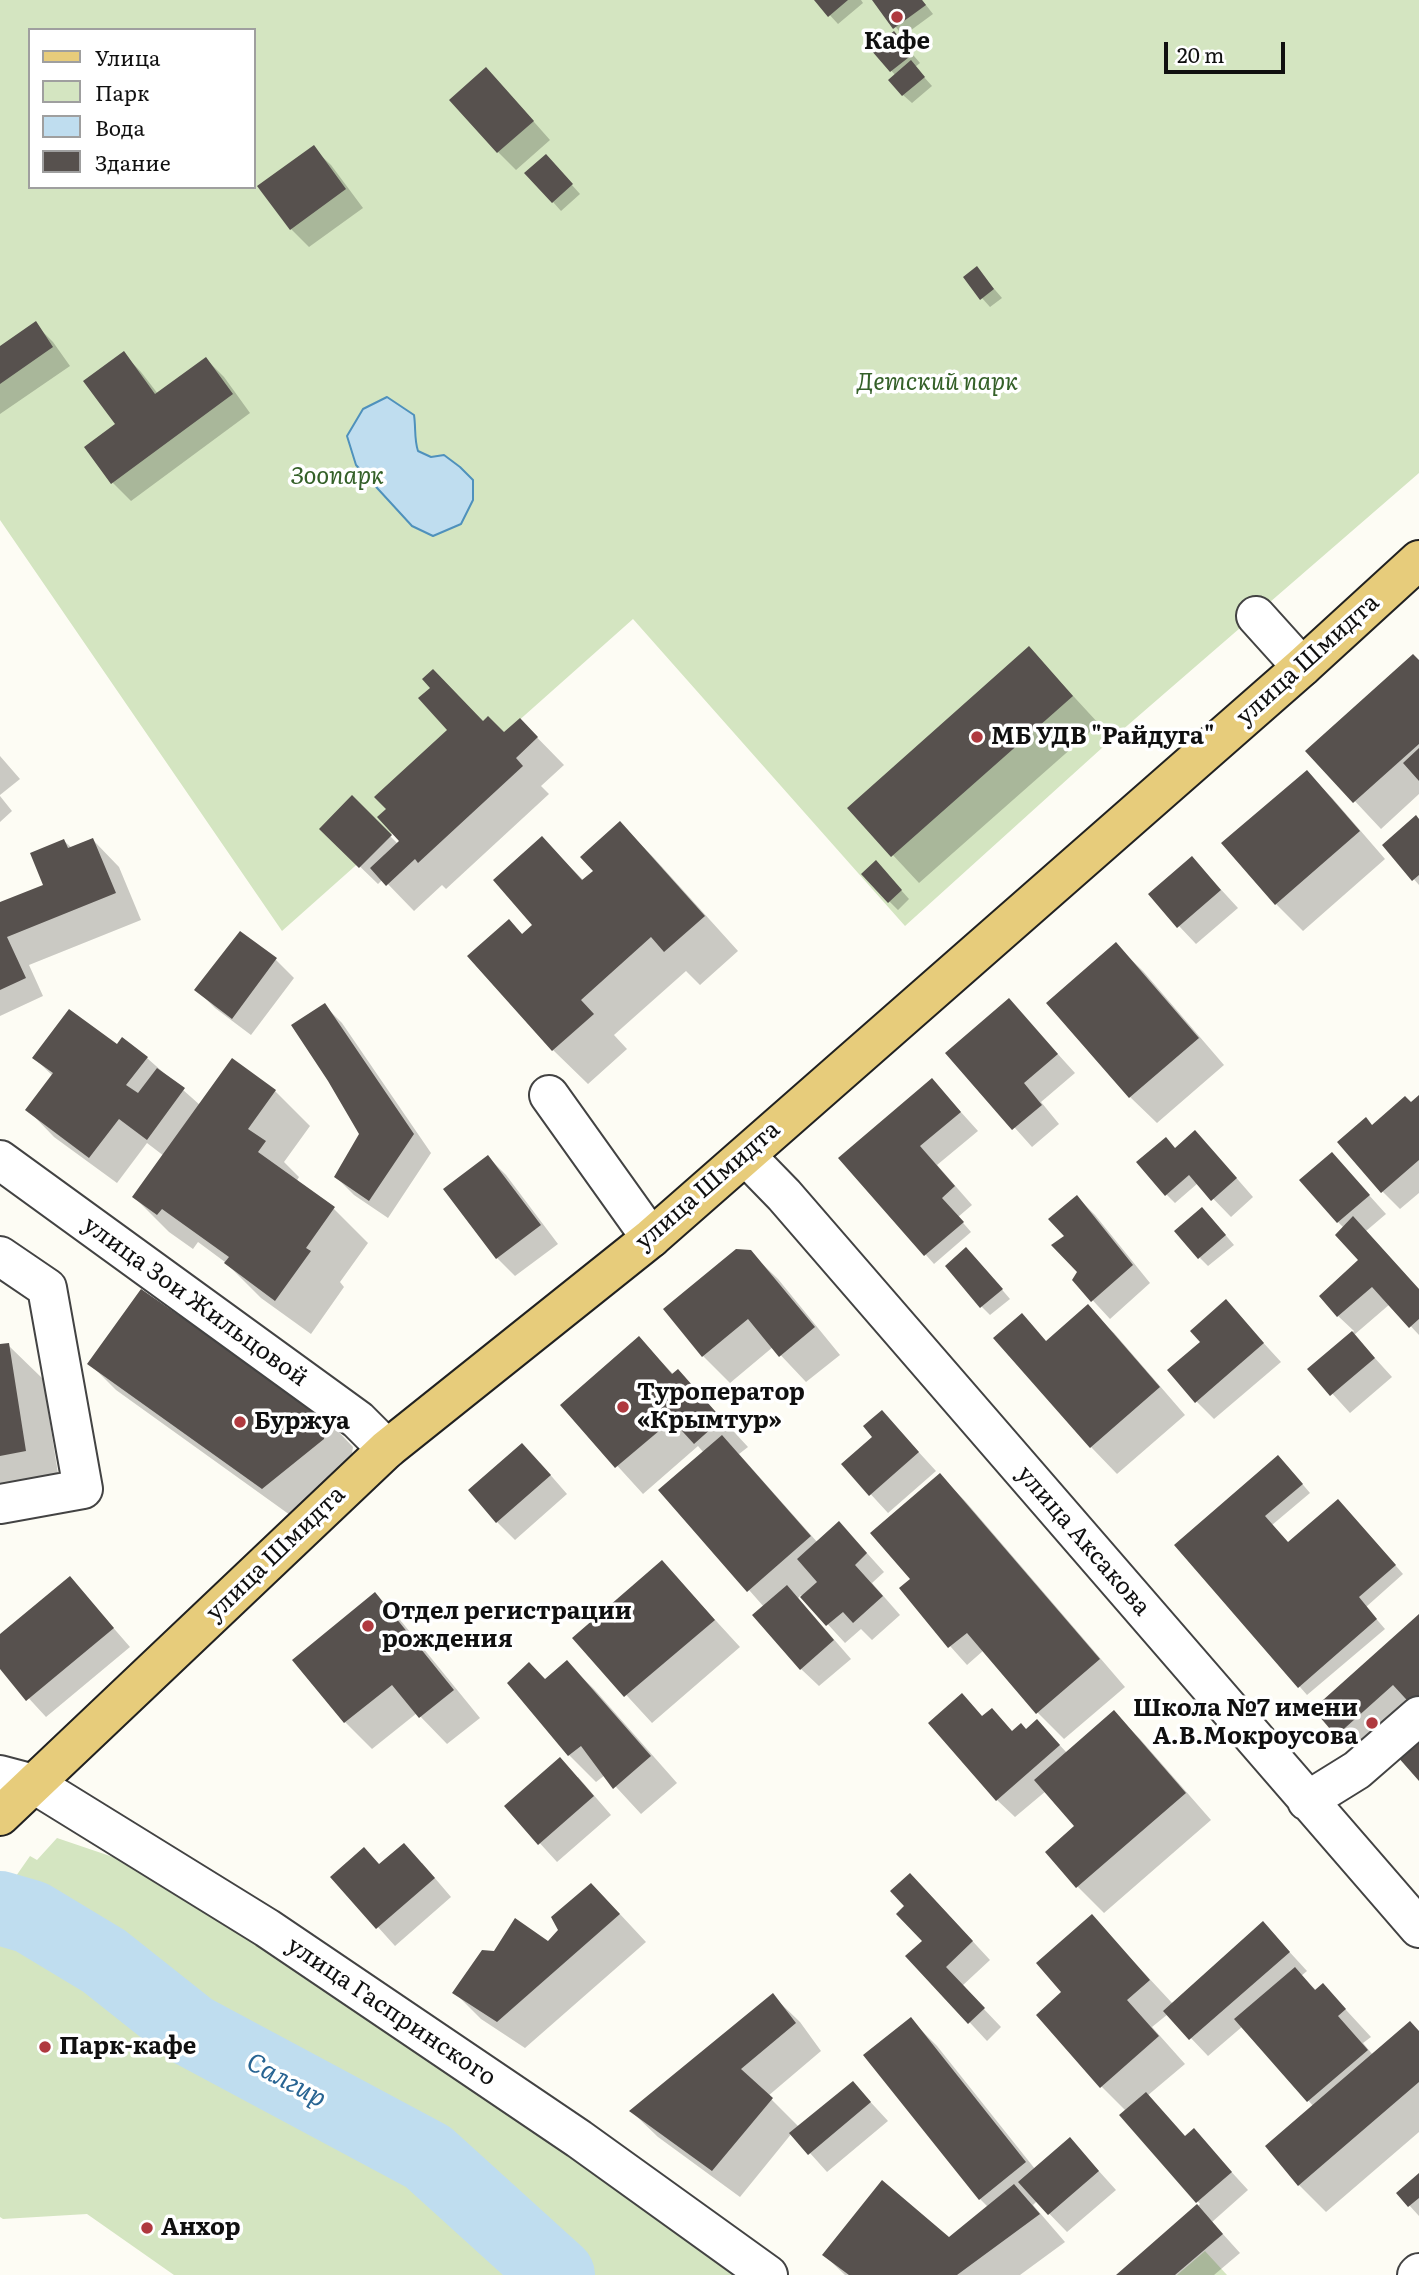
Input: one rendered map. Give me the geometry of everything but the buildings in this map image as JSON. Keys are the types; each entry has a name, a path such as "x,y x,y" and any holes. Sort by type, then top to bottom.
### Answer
{"main road":[{"name":"улица Шмидта","path":"0,1816 17,1779 387,1449 651,1238 1302,667 1419,560"}],"street":[{"path":"1256,616 1302,667"},
{"path":"549,1095 651,1238"},
{"name":"улица Аксакова","path":"746,1156 793,1205 1419,1928"},
{"name":"улица Зои Жильцовой","path":"0,1160 358,1420 387,1449"},
{"path":"0,1256 47,1288 83,1489 0,1504"},
{"path":"1307,1801 1357,1770 1419,1716"},
{"name":"улица Гаспринского","path":"17,1779 267,1928 579,2139 768,2275"}],"green space":[{"name":"Детский парк","path":"0,0 1419,0 1419,473 1113,738 905,926 633,619 282,931 0,520"},
{"path":"57,1838 113,1857 339,1996 751,2275 174,2275 87,2214 3,2219 0,2217 0,1899 30,1856 37,1860"},
{"path":"1205,2251 1227,2275 1177,2275"}],"water":[{"path":"387,397 414,415 418,451 431,457 444,455 473,480 473,500 461,524 433,536 412,526 356,465 347,436 363,409"}],"waterway":[{"name":"Салгир","path":"0,1908 31,1917 104,1961 191,2030 428,2157 558,2275"}],"place":[{"name":"Кафе","path":"897,17"},
{"name":"МБ УДВ \"Райдуга\"","path":"977,737"},
{"name":"Туроператор «Крымтур»","path":"623,1407"},
{"name":"Буржуа","path":"240,1422"},
{"name":"Отдел регистрации рождения","path":"368,1626"},
{"name":"Школа №7 имени А.В.Мокроусова","path":"1372,1723"},
{"name":"Парк-кафе","path":"45,2047"},
{"name":"Анхор","path":"147,2228"}],"park label":[{"name":"Зоопарк","path":"337,477"}]}
